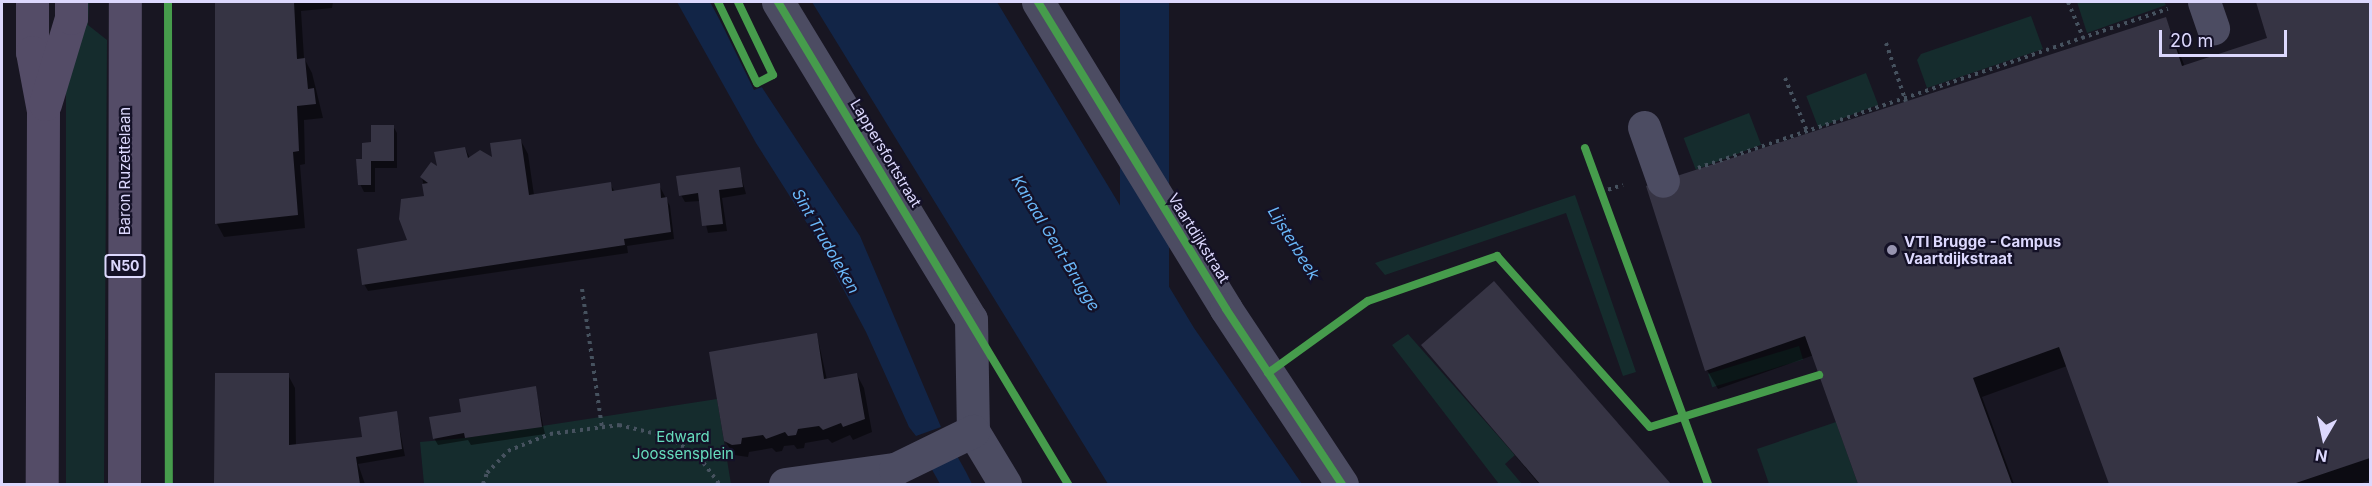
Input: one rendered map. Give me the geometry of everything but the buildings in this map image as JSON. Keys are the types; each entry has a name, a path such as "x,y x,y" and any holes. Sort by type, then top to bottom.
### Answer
{"main road":[{"path":"32,2 32,52 43,111 42,484"},
{"path":"43,111 71,18 71,2"},
{"name":"Baron Ruzettelaan","path":"124,484 125,2"}],"street":[{"name":"Lappersfortstraat","path":"778,2 970,319 948,443"},
{"name":"Vaartdijkstraat","path":"1038,2 1226,309 1342,484"},
{"path":"1644,127 1662,178"},
{"path":"785,484 895,469 948,443 1005,484"}],"path":[{"path":"2068,2 2083,38"},
{"path":"1601,192 1690,170 1905,100 2083,38 2199,12"},
{"path":"1886,43 1905,100"},
{"path":"1785,78 1807,131"},
{"path":"1597,181 1605,204"},
{"path":"582,289 602,427"},
{"path":"483,484 487,473 508,451 550,434 619,425 669,437 699,457 719,484"}],"green space":[{"path":"74,2 89,2 88,25 107,40 104,484 66,484 66,58"},
{"path":"2077,2 2164,2 2166,5 2087,33"},
{"path":"2031,16 2043,49 1927,88 1917,60 1921,54"},
{"path":"1866,73 1878,105 1818,128 1806,96"},
{"path":"1749,113 1761,145 1696,170 1684,138"},
{"path":"1575,195 1636,372 1623,376 1566,213 1385,275 1375,263"},
{"path":"1408,334 1515,455 1505,464 1522,484 1499,484 1392,345"},
{"path":"1799,346 1803,359 1712,387 1708,374"},
{"name":"Edward Joossensplein","path":"717,399 731,484 424,484 420,442 465,438"},
{"path":"1836,422 1858,484 1769,484 1757,449"}],"water":[{"name":"Sint Trudoleken","path":"677,2 710,2 732,42 860,236 941,427 916,436 909,427 866,332 815,236 756,143"},
{"name":"Kanaal Gent-Brugge","path":"812,2 997,2 1194,328 1302,484 1108,484"},
{"path":"1120,2 1169,2 1169,484 1120,484"},
{"path":"956,454 972,484 940,484 930,466"}],"pier":[{"path":"711,2 713,2 765,86 754,90"}],"cycle path":[{"path":"168,2 169,484"},
{"path":"718,2 757,83 773,75 738,2"},
{"path":"778,2 1068,484"},
{"path":"1038,2 1226,309 1342,484"},
{"path":"1585,148 1708,484"},
{"path":"1268,373 1368,301 1497,256 1650,427 1819,375"}],"place":[{"name":"VTI Brugge - Campus Vaartdijkstraat","path":"1892,250"}],"water label":[{"name":"Lijsterbeek","path":"1294,243"}]}
